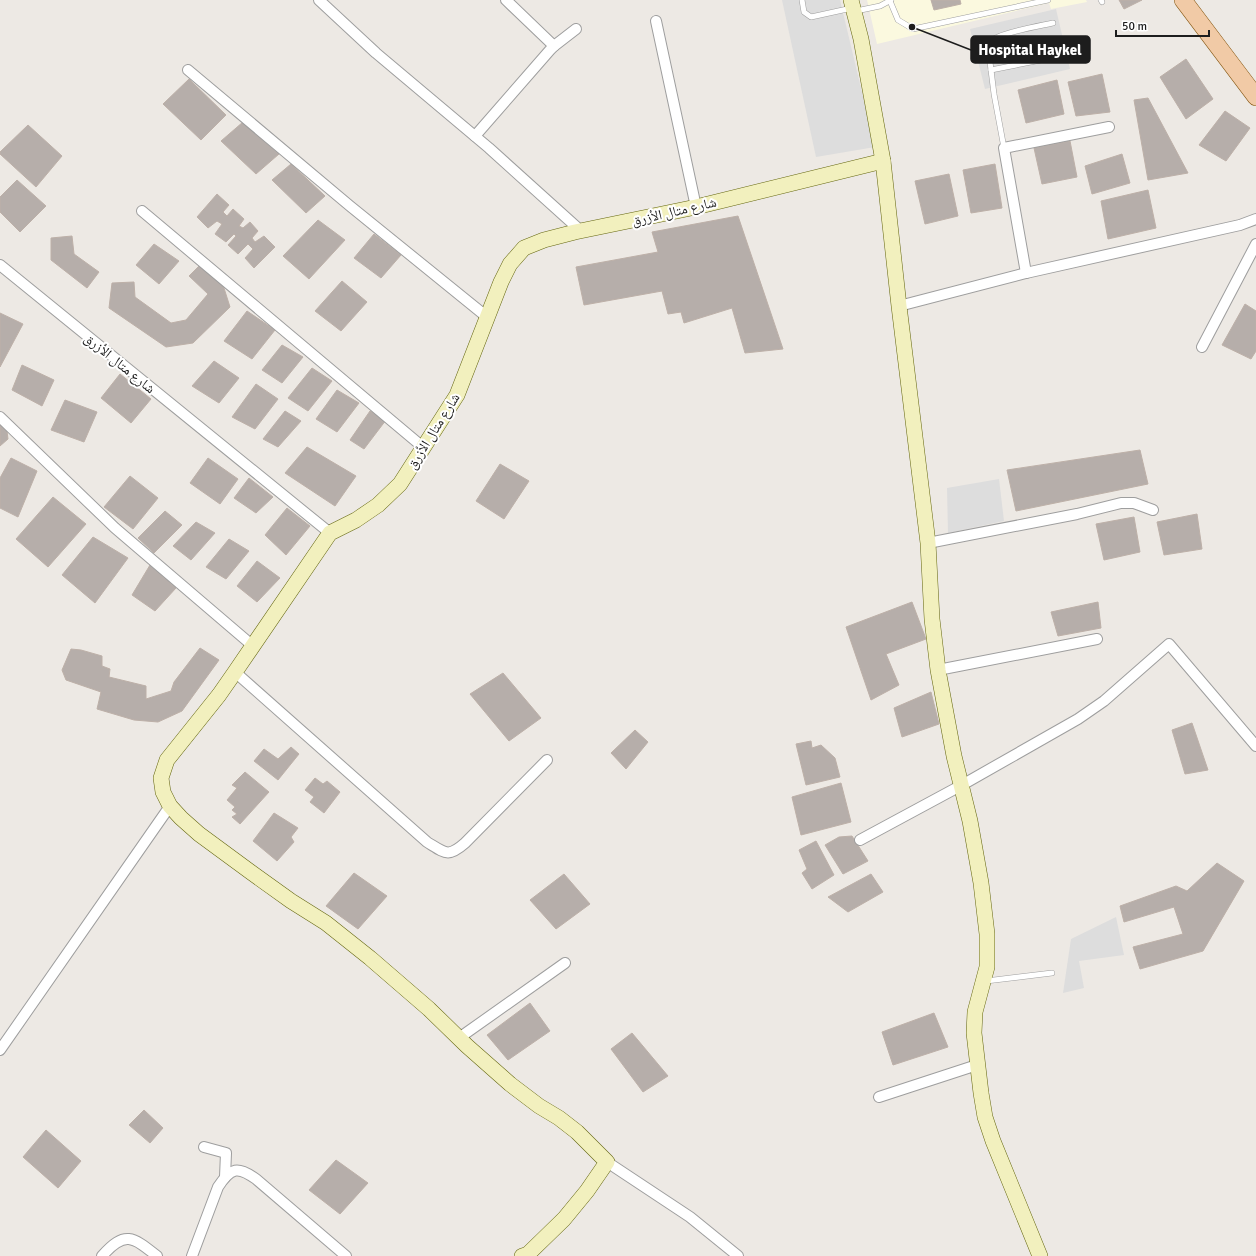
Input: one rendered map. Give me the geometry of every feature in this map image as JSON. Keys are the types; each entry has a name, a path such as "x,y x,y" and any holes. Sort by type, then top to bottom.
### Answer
{"main road":[{"path":"1183,0 1256,97"}],"street":[{"path":"319,0 376,53 475,136 581,230"},
{"path":"506,0 554,46"},
{"path":"853,4 866,62 883,161 928,543 932,619 938,670 954,756 970,822 981,883 987,934 987,967 975,1012 974,1033 977,1065 985,1117 993,1141 1040,1256"},
{"path":"656,21 696,207"},
{"path":"475,136 550,50 576,29"},
{"path":"188,70 350,206 487,317"},
{"path":"1026,273 1004,148 1109,127"},
{"name":"شارع متال الأزرق","path":"0,265 330,533 356,520 378,505 400,484 457,395 501,282 510,264 524,248 544,240 581,230 696,207 883,161"},
{"path":"142,211 424,448"},
{"path":"899,306 1026,273 1240,225 1256,219"},
{"path":"1202,347 1256,244"},
{"path":"0,417 116,528 254,646"},
{"path":"928,543 1077,514 1121,503 1134,504 1152,510"},
{"path":"330,533 219,695 167,760 161,778 163,792 170,806 199,834 291,901 326,923 370,958 429,1009 510,1084 577,1132 607,1162 690,1217 738,1256"},
{"path":"938,670 1096,639"},
{"path":"860,840 962,785 1084,714 1104,700 1169,644 1256,746"},
{"path":"235,672 427,842 447,853 452,853 464,843 547,760"},
{"path":"0,1050 170,806"},
{"path":"459,1038 565,963"},
{"path":"879,1097 977,1065"},
{"path":"204,1147 226,1153 225,1177"},
{"path":"522,1256 528,1254 564,1219 587,1191 607,1162"},
{"path":"192,1256 218,1186 231,1172 239,1170 246,1172 256,1179 346,1256"},
{"path":"102,1256 112,1245 127,1238 139,1242 158,1256"}],"lane":[{"path":"802,0 804,12 811,17 853,4 880,6 891,1 898,20 913,29 1048,0"},
{"path":"1004,148 988,46 993,39 1003,35 1053,23"},
{"path":"991,70 1062,56"},
{"path":"984,981 1052,973"}],"shaded area":[{"path":"782,0 840,0 875,147 816,157"},
{"path":"867,0 1086,0 1087,2 1051,9 1049,3 877,44"},
{"path":"1056,9 1070,69 985,89 970,29"},
{"path":"999,479 1004,521 948,533 947,488"},
{"path":"1116,917 1124,955 1079,961 1084,988 1063,993 1071,939"}],"building":[{"path":"931,0 960,0 961,4 934,10"},
{"path":"1119,0 1142,0 1124,9"},
{"path":"1186,59 1213,99 1186,119 1160,77"},
{"path":"1102,74 1110,112 1076,116 1068,82"},
{"path":"189,79 226,115 201,140 163,104"},
{"path":"1057,80 1064,114 1026,123 1018,90"},
{"path":"1148,98 1188,173 1148,180 1134,100"},
{"path":"1225,111 1250,128 1226,161 1199,145"},
{"path":"243,122 279,154 256,174 221,141"},
{"path":"28,125 62,156 36,187 0,154 0,152"},
{"path":"1070,141 1077,177 1042,184 1034,148"},
{"path":"1122,154 1130,183 1092,194 1085,166"},
{"path":"291,164 325,196 306,213 272,180"},
{"path":"995,164 1002,208 971,213 963,170"},
{"path":"949,174 958,216 925,224 915,181"},
{"path":"17,180 46,206 20,232 0,212 0,197"},
{"path":"1148,190 1156,228 1108,239 1101,201"},
{"path":"217,194 229,205 223,212 227,216 233,209 244,219 239,226 243,228 250,222 258,231 252,238 255,242 264,236 275,247 254,268 245,258 253,249 248,244 238,254 228,245 236,236 234,234 226,242 215,234 222,224 217,221 208,228 197,217"},
{"path":"738,216 783,349 745,353 732,308 684,323 681,312 668,314 662,291 584,305 576,267 658,252 652,232"},
{"path":"318,220 345,240 309,279 283,256"},
{"path":"374,234 401,255 381,278 354,258"},
{"path":"72,236 74,254 99,272 87,288 51,260 51,238"},
{"path":"154,244 179,261 159,284 136,265"},
{"path":"200,265 223,285 230,307 193,343 166,347 109,308 112,283 134,282 135,297 171,323 186,320 208,294 189,276"},
{"path":"342,281 367,302 341,331 315,311"},
{"path":"1245,304 1256,311 1256,351 1251,359 1222,345"},
{"path":"247,311 275,330 252,359 224,341"},
{"path":"0,313 23,324 0,367"},
{"path":"282,345 303,357 282,383 262,370"},
{"path":"214,361 239,378 219,403 192,386"},
{"path":"22,365 54,380 42,406 12,390"},
{"path":"312,368 332,381 308,411 288,398"},
{"path":"120,374 151,399 131,423 101,398"},
{"path":"256,384 278,399 255,429 232,417"},
{"path":"337,390 359,403 337,432 316,419"},
{"path":"65,400 97,412 84,442 51,430"},
{"path":"285,411 301,421 278,447 263,439"},
{"path":"370,411 386,420 364,449 350,440"},
{"path":"0,424 7,431 8,439 0,446"},
{"path":"307,447 356,476 335,506 285,473"},
{"path":"1140,450 1148,484 1016,511 1007,470"},
{"path":"11,458 37,471 18,517 0,508 0,478"},
{"path":"208,458 238,479 220,504 190,483"},
{"path":"500,464 529,481 504,519 476,501"},
{"path":"130,476 158,498 133,529 104,507"},
{"path":"249,478 273,497 256,513 234,498"},
{"path":"53,497 86,524 48,567 16,539"},
{"path":"287,508 310,526 286,555 265,535"},
{"path":"165,511 182,525 154,553 138,538"},
{"path":"1197,514 1202,549 1164,555 1157,522"},
{"path":"1134,517 1140,552 1104,560 1096,524"},
{"path":"196,522 215,533 191,560 173,546"},
{"path":"93,537 128,558 95,603 62,575"},
{"path":"229,539 249,551 226,579 206,567"},
{"path":"257,561 280,578 257,602 237,586"},
{"path":"150,565 176,588 155,611 132,595"},
{"path":"912,602 926,639 886,654 899,685 871,700 846,627"},
{"path":"1098,602 1101,628 1058,636 1051,612"},
{"path":"200,648 219,660 182,711 158,722 134,720 97,709 101,692 66,680 62,670 71,649 81,650 102,656 102,666 110,669 109,677 146,686 146,699 171,691 174,682"},
{"path":"503,673 541,718 509,741 470,694"},
{"path":"931,692 939,724 902,737 894,708"},
{"path":"1192,723 1208,770 1185,774 1172,730"},
{"path":"635,730 648,742 626,769 611,753"},
{"path":"811,741 812,748 821,745 835,758 840,777 806,785 796,744"},
{"path":"291,747 299,754 278,780 254,761 264,749 278,759"},
{"path":"245,772 269,792 240,824 232,817 237,814 232,810 235,807 227,800 237,788 232,785"},
{"path":"315,778 323,784 327,781 340,792 324,813 310,802 314,797 305,790"},
{"path":"841,783 851,822 801,835 792,797"},
{"path":"274,813 298,828 291,837 294,842 277,861 253,841"},
{"path":"852,836 868,861 843,874 825,845 839,837"},
{"path":"816,841 834,875 812,889 802,873 807,869 799,850"},
{"path":"1217,863 1244,881 1203,951 1140,969 1133,947 1183,934 1174,907 1124,922 1120,906 1176,886 1187,891"},
{"path":"354,873 387,896 358,929 326,906"},
{"path":"564,874 590,904 556,929 530,900"},
{"path":"871,874 883,892 848,912 828,897"},
{"path":"530,1003 550,1031 508,1060 487,1035"},
{"path":"934,1013 948,1047 893,1065 882,1032"},
{"path":"632,1033 668,1076 643,1092 611,1049"},
{"path":"144,1110 163,1128 150,1143 129,1125"},
{"path":"46,1130 81,1161 58,1188 23,1157"},
{"path":"336,1160 368,1183 340,1214 309,1190"}],"place":[{"name":"Hospital Haykel","path":"912,27"}]}
